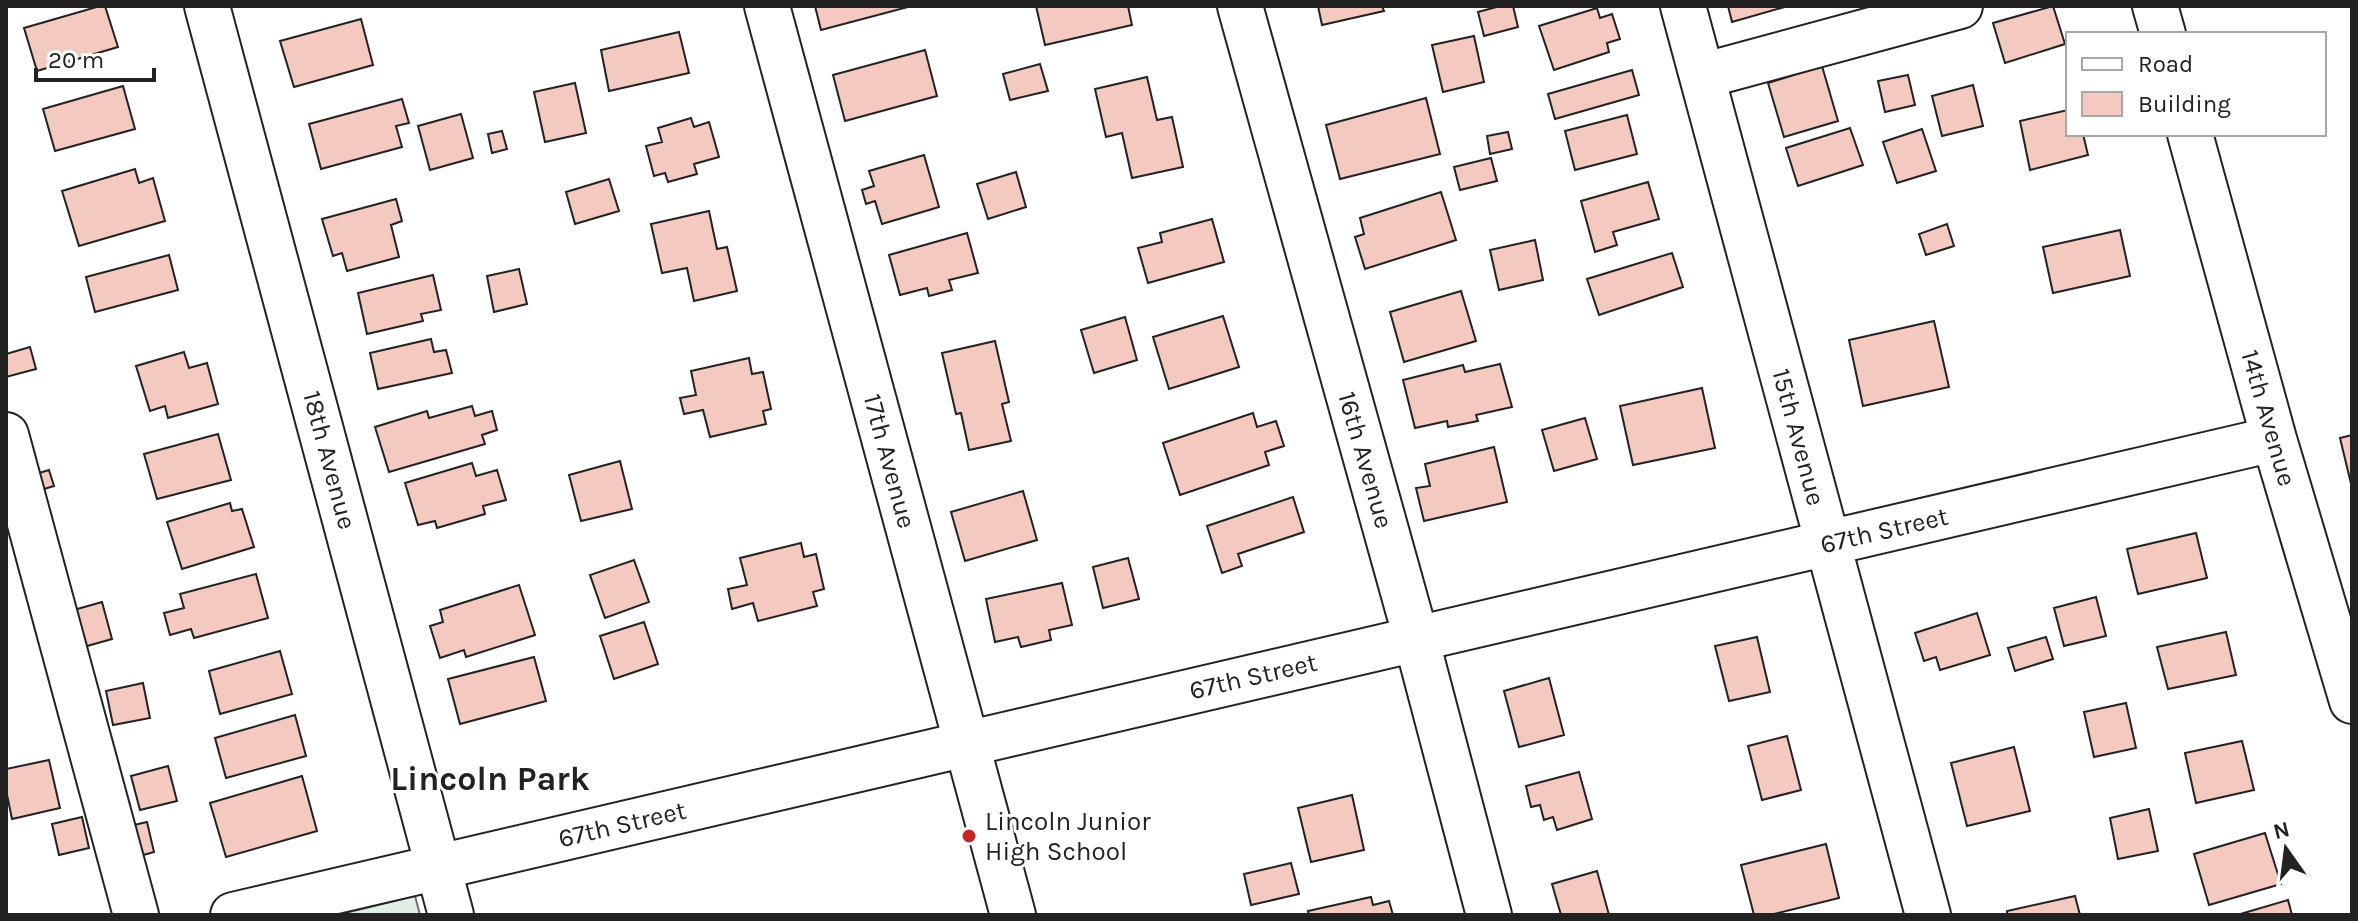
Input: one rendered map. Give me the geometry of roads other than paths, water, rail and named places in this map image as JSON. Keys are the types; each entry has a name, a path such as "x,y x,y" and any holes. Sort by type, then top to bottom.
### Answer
{"street":[{"name":"18th Avenue","path":"207,6 451,915"},
{"name":"17th Avenue","path":"767,6 1013,915"},
{"name":"16th Avenue","path":"1240,6 1416,638 1489,915"},
{"name":"15th Avenue","path":"1683,6 1928,915"},
{"path":"1702,76 1960,6"},
{"path":"2155,6 2162,32"},
{"name":"14th Avenue","path":"2191,136 2274,439 2352,701"},
{"path":"6,435 136,915"},
{"name":"67th Street","path":"233,915 2274,439"}],"place":[{"name":"Lincoln Junior High School","path":"969,836"}],"district":[{"name":"Lincoln Park","path":"490,778"}]}
